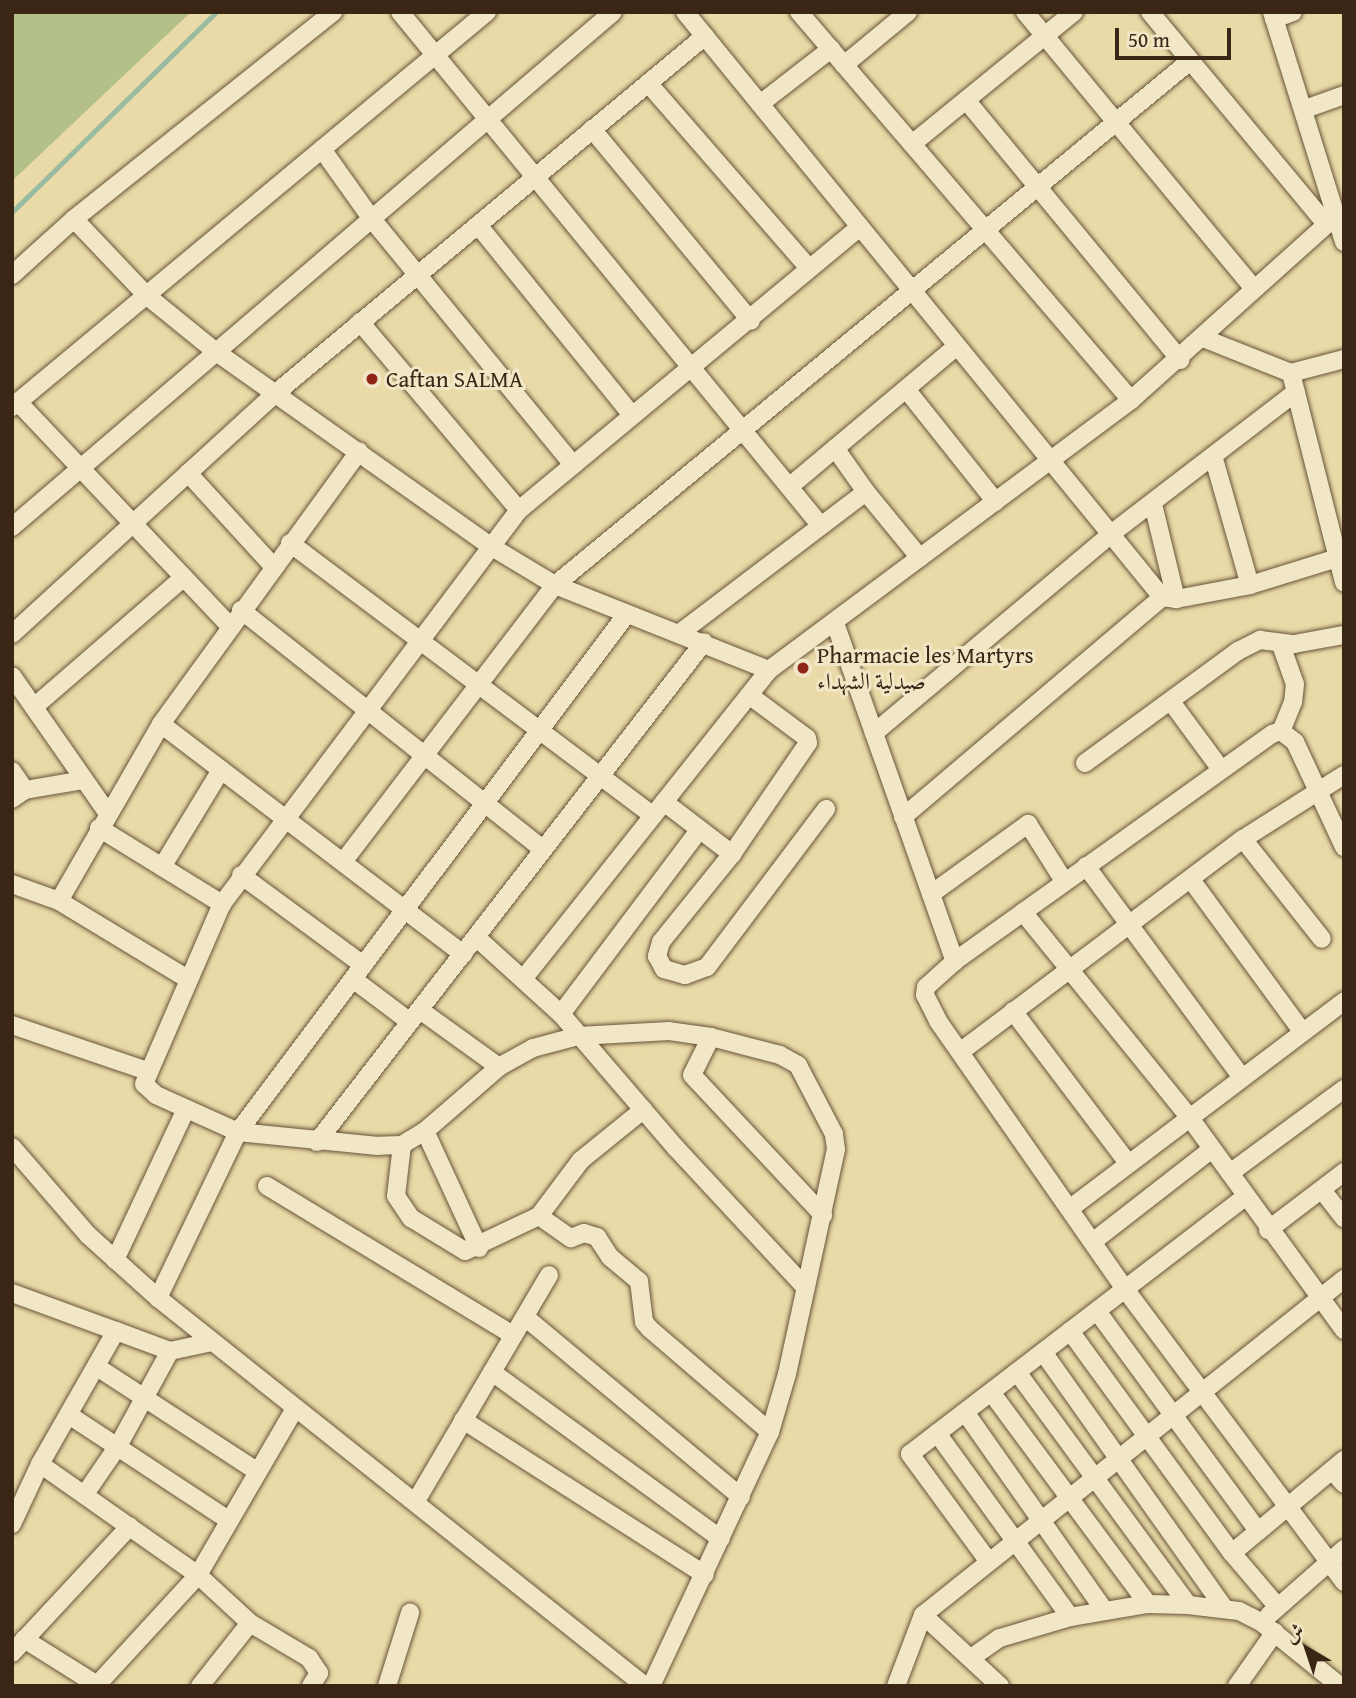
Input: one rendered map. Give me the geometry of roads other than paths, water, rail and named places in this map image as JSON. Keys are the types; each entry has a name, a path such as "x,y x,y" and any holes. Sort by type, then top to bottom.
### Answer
{"street":[{"path":"12,275 74,219 333,12"},
{"path":"400,12 821,526"},
{"path":"230,626 80,467 15,404 487,12"},
{"path":"12,527 613,12"},
{"path":"685,12 1111,534 1169,598"},
{"path":"799,12 1131,400"},
{"path":"844,65 908,12"},
{"path":"1024,12 1253,288"},
{"path":"912,144 1074,12"},
{"path":"1150,12 1331,220 1344,242"},
{"path":"1293,12 1273,15 1305,109 1331,220"},
{"path":"12,634 276,393 705,36"},
{"path":"760,104 831,49"},
{"path":"343,862 555,585 1190,61"},
{"path":"648,83 808,268"},
{"path":"1305,109 1344,95"},
{"path":"966,100 1180,360"},
{"path":"592,129 751,321"},
{"path":"322,149 372,218 573,465"},
{"path":"74,219 146,295 215,351 492,547 555,585 769,670"},
{"path":"524,978 769,670 1052,462 1131,400 1180,360 1253,288 1331,220"},
{"path":"478,225 632,415"},
{"path":"651,1686 770,1432 835,1169 834,1134 798,1065 780,1055 711,1037 669,1031 578,1036 533,1048 499,1067 425,1131 402,1145 317,1142 238,1132 148,1090 144,1084 147,1071 222,904 241,875 519,510 632,415 751,321 808,268 860,227"},
{"path":"360,323 519,510"},
{"path":"1203,338 1292,373 1344,359"},
{"path":"789,487 957,346"},
{"path":"1292,373 1344,582"},
{"path":"906,389 996,502"},
{"path":"874,733 1111,534 1214,459 1296,392"},
{"path":"835,448 919,558"},
{"path":"59,901 103,820 161,724 241,610 359,451"},
{"path":"1214,459 1251,585"},
{"path":"188,473 273,566"},
{"path":"680,633 866,492"},
{"path":"1153,504 1169,598"},
{"path":"290,543 600,776 699,830 732,855"},
{"path":"903,817 1169,598 1251,585 1338,558"},
{"path":"34,708 184,577"},
{"path":"241,610 543,849"},
{"path":"158,1298 238,1132 626,615"},
{"path":"835,623 954,961"},
{"path":"1085,763 1172,703 1238,651 1260,640 1281,645 1344,635"},
{"path":"317,1142 704,642"},
{"path":"1281,645 1295,684 1293,702 1281,731 1220,768 954,961 926,987 925,995 960,1052 1095,1240 1125,1289 1286,1510 1344,1582"},
{"path":"12,677 84,780 103,820 162,867 222,904"},
{"path":"749,695 807,738 808,743 732,855 661,943 657,956 664,969 685,975 707,967 826,809"},
{"path":"1172,703 1220,768"},
{"path":"161,724 463,954"},
{"path":"1281,731 1295,742 1320,788 1344,847"},
{"path":"162,867 221,769"},
{"path":"12,771 19,795 84,780"},
{"path":"960,1052 1132,927 1243,839 1344,775"},
{"path":"931,894 1028,824 1064,881"},
{"path":"561,1014 699,830"},
{"path":"1243,839 1322,939"},
{"path":"1086,866 1241,1076"},
{"path":"241,875 415,1016 499,1067"},
{"path":"1192,881 1301,1030"},
{"path":"12,884 59,901 188,979"},
{"path":"1023,912 1072,969 1190,1118 1268,1230 1344,1330"},
{"path":"476,936 561,1014 643,1111 805,1287"},
{"path":"1072,1207 1301,1030 1344,1001"},
{"path":"1013,1011 1128,1163"},
{"path":"12,1025 147,1071"},
{"path":"711,1037 692,1075 823,1215"},
{"path":"1230,1173 1344,1088"},
{"path":"115,1260 186,1108"},
{"path":"402,1145 402,1166 395,1188 411,1218 465,1251 479,1248 539,1216 581,1160 643,1111"},
{"path":"425,1131 479,1248"},
{"path":"12,1147 115,1260 158,1298 293,1410 416,1501 645,1686"},
{"path":"1095,1240 1212,1149"},
{"path":"1268,1230 1344,1172"},
{"path":"267,1186 513,1335"},
{"path":"1322,1190 1344,1218"},
{"path":"989,1562 910,1454 1245,1197"},
{"path":"539,1216 571,1238 584,1233 597,1237 610,1257 639,1281 644,1322 650,1329 770,1432"},
{"path":"416,1501 549,1275"},
{"path":"896,1686 923,1615 1344,1279"},
{"path":"12,1293 170,1351 212,1342"},
{"path":"1097,1311 1258,1531"},
{"path":"525,1318 741,1497"},
{"path":"12,1524 40,1464 116,1331"},
{"path":"1070,1332 1231,1553 1278,1607"},
{"path":"85,1494 118,1446 170,1351"},
{"path":"1043,1352 1225,1609"},
{"path":"97,1367 255,1471"},
{"path":"492,1372 721,1539"},
{"path":"1017,1372 1188,1605"},
{"path":"991,1392 1148,1604"},
{"path":"130,1526 18,1646 98,1685 198,1574 255,1471 293,1410"},
{"path":"965,1412 1105,1611"},
{"path":"69,1415 228,1519"},
{"path":"463,1420 705,1575"},
{"path":"937,1433 1070,1617"},
{"path":"40,1464 198,1574 250,1623 314,1662 319,1674 311,1686"},
{"path":"1231,1553 1340,1471"},
{"path":"1237,1686 1278,1607 1344,1549"},
{"path":"971,1658 1000,1638 1070,1617 1148,1604 1188,1605 1225,1609 1268,1627 1340,1681"},
{"path":"387,1686 410,1613"},
{"path":"923,1615 1000,1686"},
{"path":"200,1686 250,1623"}],"waterway":[{"path":"12,212 216,12"}],"place":[{"name":"Caftan SALMA","path":"372,379"},
{"name":"Pharmacie les Martyrs صيدلية الشهداء","path":"803,668"}]}
